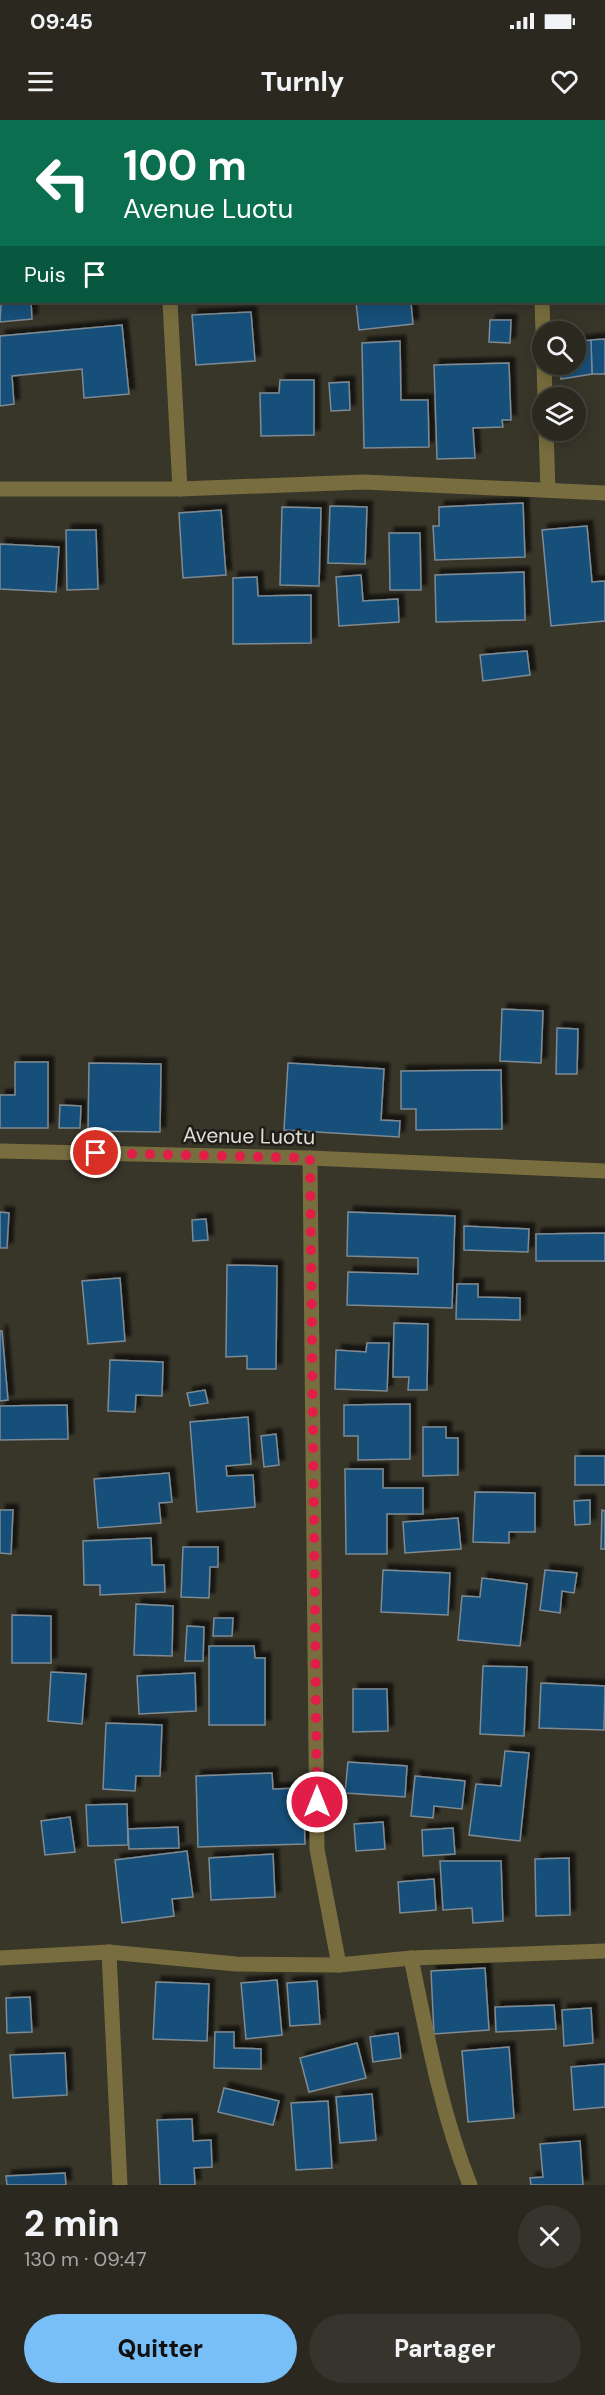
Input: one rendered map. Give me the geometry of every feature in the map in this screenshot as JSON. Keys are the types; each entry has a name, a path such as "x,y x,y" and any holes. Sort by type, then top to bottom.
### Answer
{"street":[{"path":"170,303 180,489"},
{"path":"542,303 543,321"},
{"path":"546,441 548,490"},
{"path":"0,489 180,489 364,482 605,493"},
{"name":"Avenue Luotu","path":"0,1151 310,1158 605,1171"},
{"path":"310,1158 317,1849 339,1965"},
{"path":"0,1958 109,1952 236,1964 339,1965 411,1958 605,1951"},
{"path":"109,1952 120,2185"},
{"path":"411,1958 433,2067 470,2185"}],"building":[{"path":"1,303 31,303 32,319 0,322"},
{"path":"356,303 411,303 413,324 359,330"},
{"path":"251,312 255,361 196,365 192,315"},
{"path":"490,320 511,320 510,343 489,342"},
{"path":"122,325 129,394 84,398 82,369 12,376 14,404 0,406 0,336"},
{"path":"605,339 605,374 592,374 591,340"},
{"path":"591,340 592,374 586,375 586,341"},
{"path":"400,341 401,400 428,400 429,447 364,448 362,343"},
{"path":"509,363 511,420 502,420 503,427 473,428 475,458 437,459 434,365"},
{"path":"561,375 586,375 561,379"},
{"path":"280,380 314,380 314,435 261,436 260,393 279,393"},
{"path":"349,382 350,410 331,411 329,383"},
{"path":"523,503 525,557 435,560 433,526 439,526 439,507"},
{"path":"330,506 367,507 365,564 328,563"},
{"path":"282,507 321,508 319,586 280,585"},
{"path":"221,510 226,575 183,578 179,513"},
{"path":"587,526 592,582 605,581 605,621 551,626 542,530"},
{"path":"66,530 96,530 98,589 67,590"},
{"path":"389,533 420,533 421,590 390,590"},
{"path":"0,544 59,547 56,592 0,589"},
{"path":"524,572 525,620 436,622 435,575"},
{"path":"361,575 363,601 398,599 399,622 339,626 336,577"},
{"path":"257,577 258,596 311,595 311,643 233,644 233,578"},
{"path":"527,651 530,675 483,681 480,655"},
{"path":"502,1009 543,1011 541,1063 500,1061"},
{"path":"557,1028 578,1029 577,1074 556,1074"},
{"path":"15,1062 48,1062 48,1128 0,1128 0,1095 15,1095"},
{"path":"89,1063 161,1064 160,1132 88,1131"},
{"path":"288,1063 384,1069 381,1120 400,1121 399,1137 284,1130"},
{"path":"501,1070 502,1129 416,1130 416,1109 401,1109 401,1071"},
{"path":"60,1105 81,1106 80,1128 59,1128"},
{"path":"0,1212 9,1213 7,1248 0,1248"},
{"path":"348,1212 455,1216 452,1308 347,1305 348,1272 418,1274 418,1258 347,1256"},
{"path":"206,1219 208,1240 193,1241 192,1220"},
{"path":"464,1226 529,1229 528,1252 464,1250"},
{"path":"605,1233 605,1261 536,1261 536,1234"},
{"path":"227,1265 277,1266 276,1369 247,1369 247,1356 226,1357"},
{"path":"120,1278 125,1341 88,1344 82,1281"},
{"path":"457,1284 478,1284 478,1297 520,1298 520,1320 456,1319"},
{"path":"394,1323 428,1324 427,1390 408,1390 409,1377 393,1377"},
{"path":"0,1331 2,1331 8,1400 0,1401"},
{"path":"367,1343 389,1343 387,1391 335,1389 336,1350 366,1352"},
{"path":"110,1360 163,1362 162,1396 136,1395 135,1412 108,1411"},
{"path":"205,1390 208,1403 190,1406 187,1393"},
{"path":"410,1404 410,1459 358,1460 358,1436 344,1436 344,1405"},
{"path":"67,1405 68,1439 0,1440 0,1406"},
{"path":"248,1417 251,1464 226,1466 227,1476 253,1475 255,1507 197,1512 190,1422"},
{"path":"423,1427 446,1427 446,1438 458,1438 458,1475 423,1476"},
{"path":"276,1434 279,1465 264,1467 261,1436"},
{"path":"575,1456 605,1456 605,1485 575,1485"},
{"path":"345,1469 383,1469 383,1488 423,1488 423,1514 387,1514 387,1554 346,1554"},
{"path":"169,1473 172,1502 159,1503 161,1523 98,1528 94,1479"},
{"path":"475,1492 535,1493 535,1532 509,1532 509,1543 473,1542"},
{"path":"590,1500 590,1524 575,1525 574,1501"},
{"path":"0,1510 13,1510 11,1554 0,1553"},
{"path":"602,1510 605,1511 605,1549 601,1549"},
{"path":"458,1518 461,1549 405,1553 403,1522"},
{"path":"151,1538 152,1565 164,1565 165,1592 100,1595 100,1585 84,1585 83,1541"},
{"path":"183,1547 218,1547 218,1567 210,1567 209,1598 181,1597"},
{"path":"383,1570 450,1573 448,1615 381,1612"},
{"path":"545,1570 577,1573 574,1593 562,1591 560,1613 540,1610"},
{"path":"482,1578 527,1584 520,1646 458,1640 462,1596 480,1597"},
{"path":"136,1604 173,1606 172,1656 134,1655"},
{"path":"12,1615 51,1616 51,1663 12,1663"},
{"path":"214,1618 233,1618 232,1636 213,1636"},
{"path":"187,1626 204,1627 203,1661 185,1661"},
{"path":"209,1646 254,1646 255,1658 265,1658 265,1725 209,1725"},
{"path":"483,1666 527,1667 524,1736 480,1734"},
{"path":"51,1672 86,1674 82,1724 48,1721"},
{"path":"195,1673 196,1711 139,1714 137,1676"},
{"path":"541,1683 605,1686 604,1730 539,1728"},
{"path":"353,1689 387,1689 388,1731 353,1732"},
{"path":"106,1723 162,1725 160,1776 136,1776 135,1791 103,1789"},
{"path":"505,1751 529,1753 520,1841 469,1835 476,1784 501,1786"},
{"path":"348,1762 407,1766 405,1797 345,1793"},
{"path":"272,1773 273,1789 303,1788 305,1844 198,1847 196,1776"},
{"path":"415,1776 465,1781 462,1809 434,1806 433,1818 411,1816"},
{"path":"127,1804 128,1845 88,1846 86,1805"},
{"path":"70,1817 75,1852 45,1855 41,1821"},
{"path":"383,1822 385,1849 356,1851 354,1824"},
{"path":"178,1827 179,1848 129,1849 128,1829"},
{"path":"453,1828 455,1854 423,1856 422,1830"},
{"path":"187,1851 193,1897 172,1899 174,1916 122,1923 115,1860"},
{"path":"273,1854 275,1897 211,1900 209,1858"},
{"path":"569,1858 570,1915 536,1916 535,1859"},
{"path":"440,1861 501,1861 503,1921 473,1923 472,1908 443,1910"},
{"path":"434,1879 436,1910 400,1913 398,1882"},
{"path":"485,1968 489,2030 434,2034 431,1971"},
{"path":"277,1980 282,2035 246,2039 241,1983"},
{"path":"317,1981 320,2024 290,2026 287,1983"},
{"path":"156,1982 209,1984 207,2041 153,2039"},
{"path":"30,1997 32,2032 7,2033 6,1998"},
{"path":"554,2005 556,2029 496,2032 495,2007"},
{"path":"591,2008 593,2043 564,2046 562,2010"},
{"path":"215,2032 234,2032 234,2048 261,2049 261,2069 214,2068"},
{"path":"398,2033 401,2058 373,2062 370,2037"},
{"path":"357,2043 366,2078 309,2092 300,2058"},
{"path":"509,2047 514,2118 468,2122 462,2051"},
{"path":"65,2053 67,2095 13,2098 10,2055"},
{"path":"605,2064 605,2107 574,2110 571,2067"},
{"path":"224,2088 279,2101 273,2125 218,2112"},
{"path":"372,2094 376,2140 340,2143 336,2097"},
{"path":"328,2101 332,2168 296,2170 291,2103"},
{"path":"192,2119 193,2141 211,2140 212,2167 194,2168 195,2185 160,2185 157,2120"},
{"path":"580,2141 583,2185 531,2185 530,2178 543,2177 540,2144"},
{"path":"65,2173 66,2185 7,2185 6,2176"}],"route":[{"path":"96,1153 310,1158 317,1802"}]}
